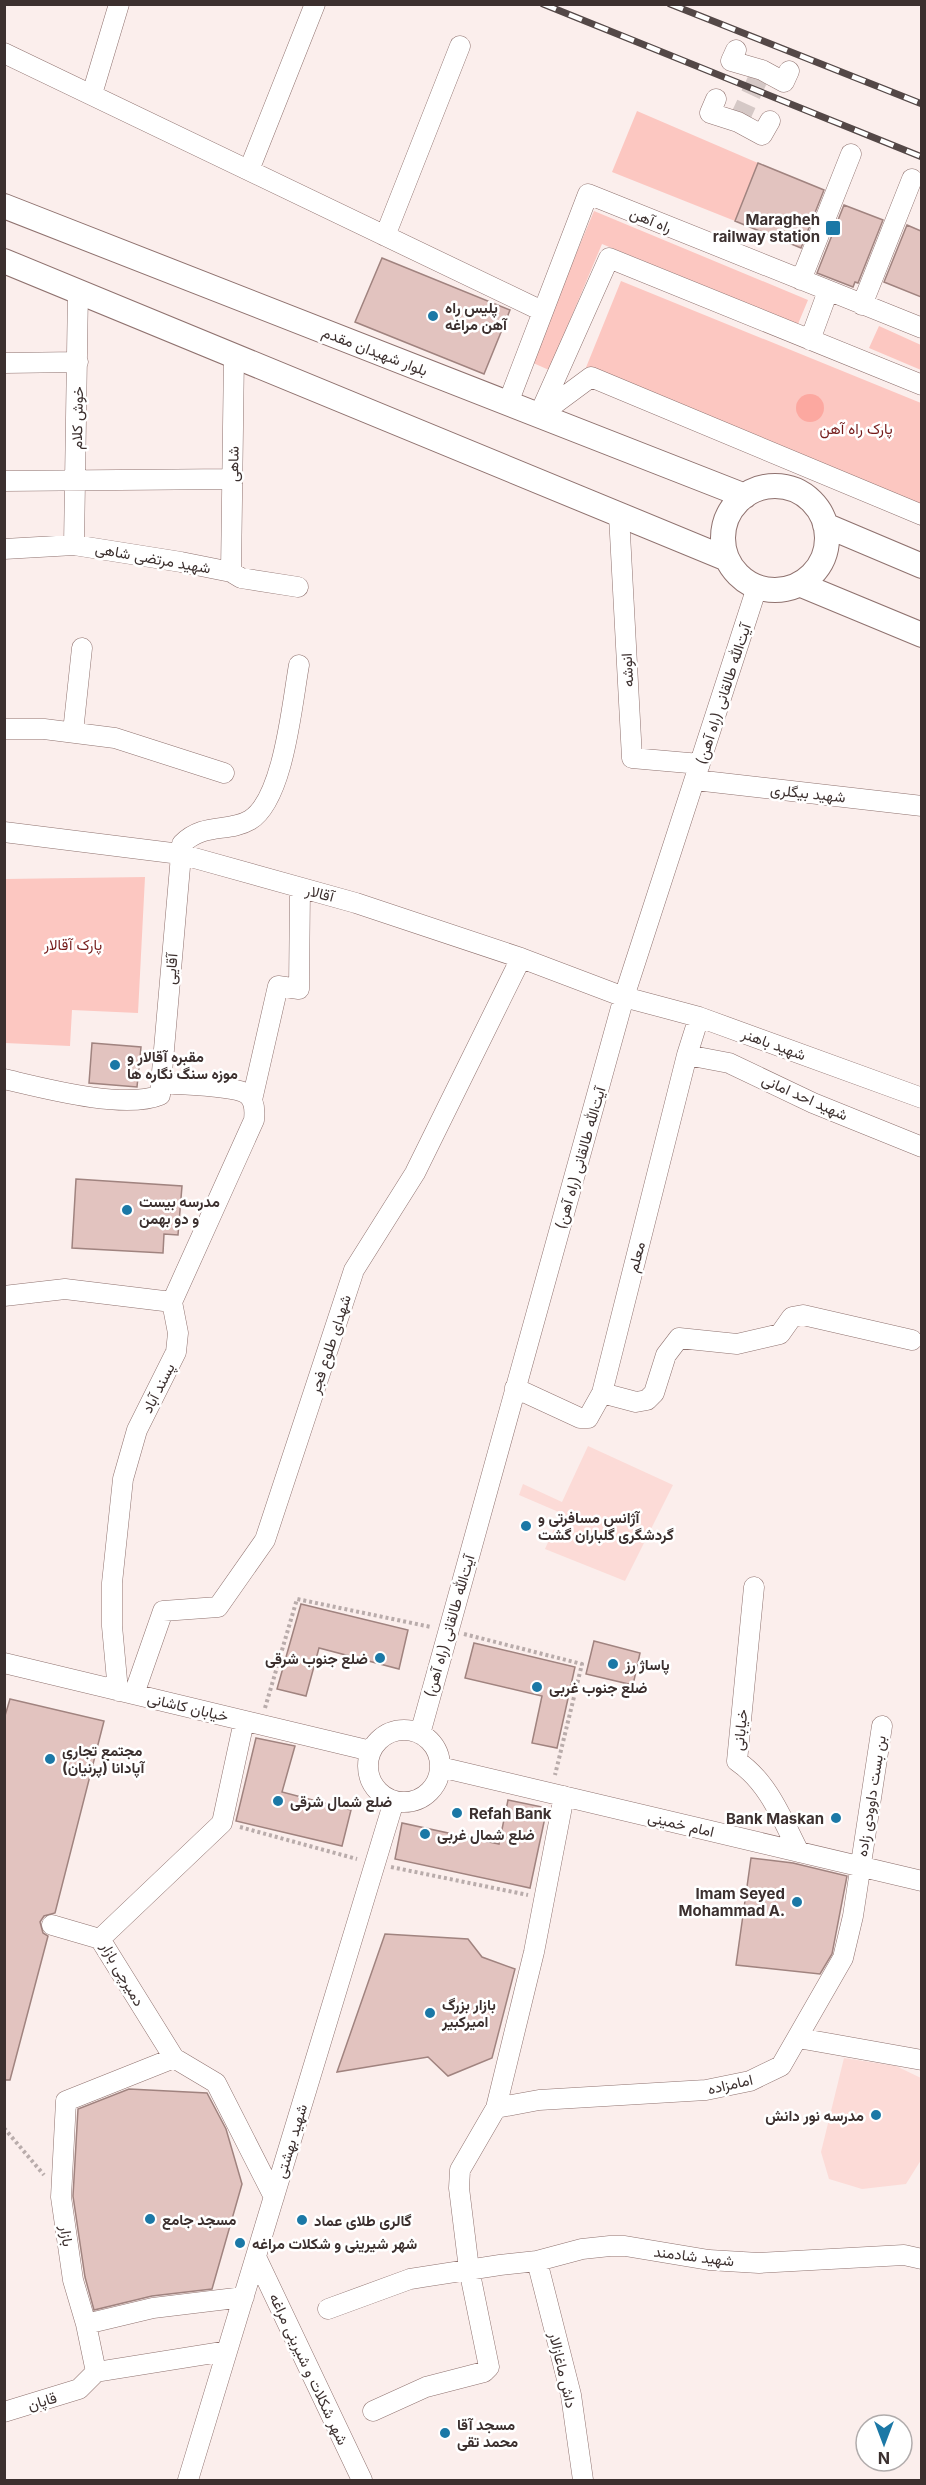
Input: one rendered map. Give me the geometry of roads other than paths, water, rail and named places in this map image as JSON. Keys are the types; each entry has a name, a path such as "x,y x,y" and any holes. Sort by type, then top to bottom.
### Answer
{"main road":[{"name":"بلوار شهیدان مقدم","path":"4,206 745,496"},
{"path":"4,261 727,559"},
{"path":"777,486 794,490 809,499 820,512 825,525 827,539 825,553 819,566 799,584 778,590 757,587 745,581 727,559 723,546 723,531 727,518 745,496 760,488 777,486"},
{"path":"825,525 921,566"},
{"path":"799,584 921,635"}],"street":[{"path":"92,94 119,4"},
{"path":"249,170 315,4"},
{"path":"385,236 460,46"},
{"path":"735,50 731,61 762,70 784,82 789,71"},
{"path":"4,52 542,311"},
{"path":"716,99 710,113 738,122 762,135 770,121"},
{"path":"801,280 851,154"},
{"path":"862,305 912,179"},
{"name":"راه آهن","path":"508,403 588,194 921,328"},
{"path":"539,415 609,258 921,385"},
{"name":"خوش کلام","path":"74,545 78,291"},
{"path":"810,340 828,291"},
{"name":"شاهی","path":"231,572 234,356"},
{"path":"4,363 78,362"},
{"path":"539,415 591,377 921,515"},
{"path":"4,481 233,479"},
{"name":"انوشه","path":"619,514 632,758 698,772"},
{"name":"شهید مرتضی شاهی","path":"4,549 74,545 231,572 241,578 298,588"},
{"name":"(راه آهن) آیت‌الله طالقانی","path":"420,1734 624,997 757,587"},
{"path":"73,732 82,648"},
{"path":"180,854 182,844 191,835 249,820 267,803 283,755 299,665"},
{"path":"4,729 44,729 115,738 224,773"},
{"name":"شهید بیگلری","path":"698,772 921,806"},
{"name":"آقالار","path":"4,832 180,854 356,903 521,958 624,997"},
{"name":"آقایی","path":"162,1083 180,854"},
{"path":"4,1296 65,1289 172,1302 254,1120 252,1100 278,986 299,989 300,888"},
{"name":"شهدای طلوع فجر","path":"126,1692 163,1611 218,1607 265,1540 354,1270 415,1173 521,958"},
{"name":"شهید باهنر","path":"624,997 699,1017 921,1098"},
{"name":"معلم","path":"515,1388 580,1419 588,1418 602,1393 687,1055 699,1017"},
{"name":"شهید احد امانی","path":"687,1055 729,1062 813,1102 921,1147"},
{"path":"4,1079 100,1098 136,1101 158,1097 162,1083 231,1089 246,1094 252,1100"},
{"name":"پسند آباد","path":"126,1692 112,1626 112,1583 123,1479 136,1430 176,1352 178,1333 172,1302"},
{"path":"602,1393 636,1402 647,1400 654,1393 666,1355 679,1338 737,1344 780,1334 792,1317 803,1315 912,1340"},
{"name":"خیابانی","path":"754,1587 737,1761 752,1772 769,1793 799,1852"},
{"name":"خیابان کاشانی","path":"4,1664 371,1751"},
{"name":"دمیرچی بازار","path":"252,1722 222,1822 100,1939 174,2058 216,2083 274,2197"},
{"name":"بن بست داوودی زاده","path":"861,1867 882,1726"},
{"path":"397,1731 420,1734 434,1747 440,1767 433,1787 416,1800 394,1801 383,1796 374,1787 369,1775 368,1763 371,1751 378,1742 397,1731"},
{"name":"امام خمینی","path":"440,1767 921,1881"},
{"path":"373,2411 426,2387 484,2372 489,2367 469,2270 459,2188 460,2170 496,2108 522,2003 544,1899 557,1795"},
{"name":"شهید بهشتی","path":"188,2481 394,1801"},
{"name":"امامزاده","path":"496,2108 538,2100 706,2090 750,2081 781,2066 843,1958 861,1867"},
{"path":"52,1925 100,1939"},
{"path":"798,2038 921,2060"},
{"name":"بازار","path":"96,2372 86,2324 73,2280 61,2197 66,2101 174,2058"},
{"name":"شهید شادمند","path":"328,2309 410,2280 537,2261 582,2249 610,2246 625,2246 709,2260 759,2263 904,2255 921,2259"},
{"name":"شهر شکلات و شیرینی مراغه","path":"256,2257 362,2481"},
{"name":"داش ماغازالار","path":"537,2261 571,2395 583,2481"},
{"path":"86,2324 153,2308 244,2297"},
{"path":"96,2372 227,2351"},
{"name":"قاپان","path":"4,2412 79,2389 96,2372"}],"tunnel":[{"path":"738,122 762,70"}],"railway":[{"path":"543,4 922,157"},
{"path":"670,4 922,104"}],"place":[{"name":"Maragheh railway station","path":"833,228"},
{"name":"پلیس راه آهن مراغه","path":"433,316"},
{"name":"مقبره آقالار و موزه سنگ نگاره ها","path":"115,1065"},
{"name":"مدرسه بیست و دو بهمن","path":"127,1210"},
{"name":"آژانس مسافرتی و گردشگری گلباران گشت","path":"526,1526"},
{"name":"ضلع جنوب شرقی","path":"380,1658"},
{"name":"پاساژ رز","path":"613,1664"},
{"name":"ضلع جنوب غربی","path":"537,1687"},
{"name":"مجتمع تجاری آپادانا (پرنیان)","path":"50,1759"},
{"name":"ضلع شمال شرقی","path":"278,1801"},
{"name":"Refah Bank","path":"457,1813"},
{"name":"Bank Maskan","path":"836,1818"},
{"name":"ضلع شمال غربی","path":"425,1834"},
{"name":"Imam Seyed Mohammad A.","path":"797,1902"},
{"name":"بازار بزرگ امیرکبیر","path":"430,2013"},
{"name":"مدرسه نور دانش","path":"876,2115"},
{"name":"مسجد جامع","path":"150,2219"},
{"name":"گالری طلای عماد","path":"302,2220"},
{"name":"شهر شیرینی و شکلات مراغه","path":"240,2243"},
{"name":"مسجد آقا محمد تقی","path":"445,2433"}],"park label":[{"name":"پارک راه آهن","path":"856,428"},
{"name":"پارک آقالار","path":"73,944"}]}
